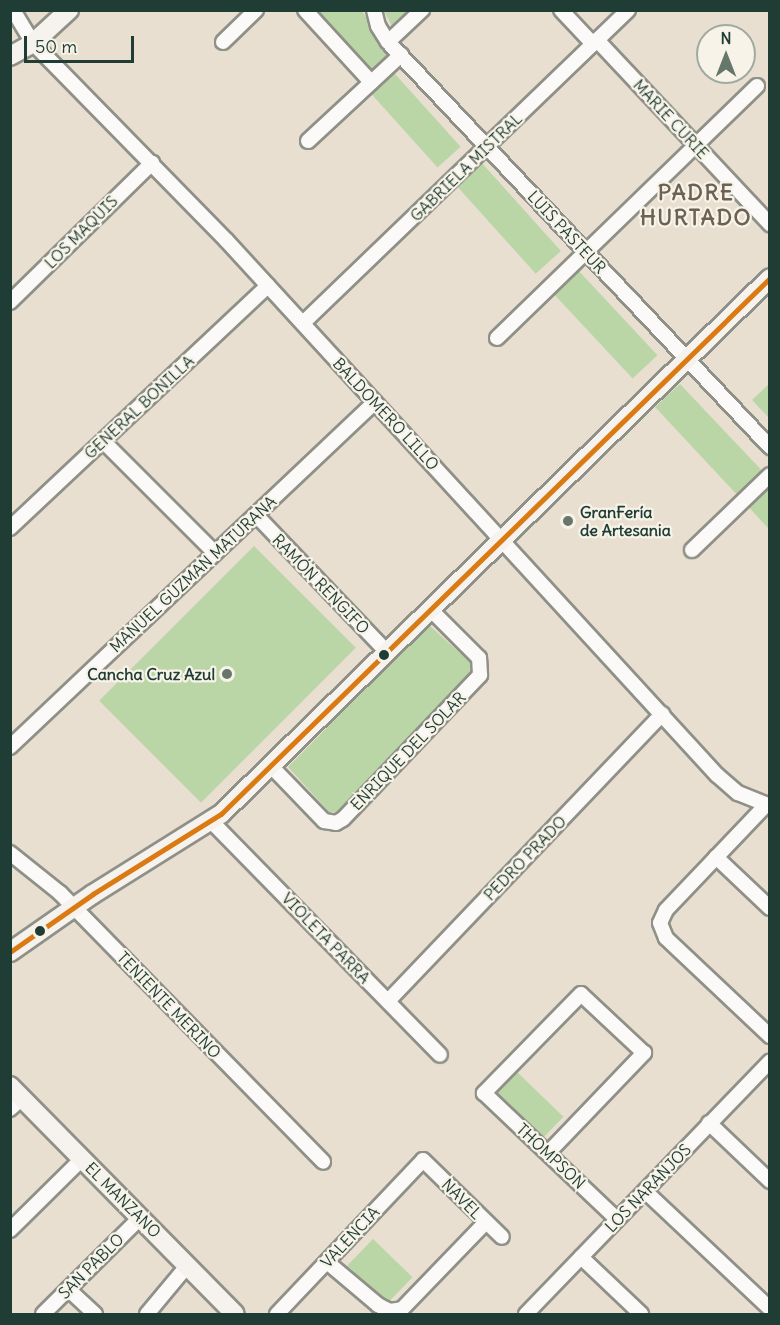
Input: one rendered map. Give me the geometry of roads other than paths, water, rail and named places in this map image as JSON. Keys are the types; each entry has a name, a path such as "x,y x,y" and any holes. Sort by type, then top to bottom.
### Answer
{"main road":[{"path":"10,56 33,43 69,10"},
{"path":"10,952 73,907 211,821 770,278"},
{"name":"EL MANZANO","path":"14,1098 82,1159 235,1314"}],"street":[{"name":"BALDOMERO LILLO","path":"13,10 33,43 152,163 268,286 728,785 768,805"},
{"path":"223,42 256,10"},
{"path":"304,10 371,82"},
{"name":"LUIS PASTEUR","path":"374,10 378,26 388,42 770,447"},
{"path":"388,42 422,10"},
{"name":"MARIE CURIE","path":"561,10 595,42 770,224"},
{"name":"GABRIELA MISTRAL","path":"303,324 628,10"},
{"path":"308,141 400,55"},
{"path":"496,338 758,86"},
{"name":"LOS MAQUIS","path":"10,302 152,163"},
{"name":"GENERAL BONILLA","path":"10,528 268,286"},
{"name":"MANUEL GUZMAN MATURANA","path":"10,747 375,402"},
{"path":"103,441 215,553"},
{"path":"692,550 770,475"},
{"name":"RAMÓN RENGIFO","path":"256,515 387,652"},
{"name":"ENRIQUE DEL SOLAR","path":"270,765 324,821 336,823 343,819 480,675 481,662 477,654 430,610"},
{"name":"PEDRO PRADO","path":"388,1002 662,714"},
{"path":"768,805 666,910 661,929 770,1036"},
{"name":"VIOLETA PARRA","path":"211,821 440,1055"},
{"name":"TENIENTE MERINO","path":"10,853 73,907 323,1162"},
{"path":"716,857 770,908"},
{"name":"THOMPSON","path":"548,1154 644,1053 581,994 484,1093 548,1154 617,1219"},
{"name":"LOS NARANJOS","path":"526,1314 770,1061"},
{"path":"709,1123 770,1181"},
{"path":"10,1230 82,1159"},
{"name":"NAVEL","path":"423,1160 502,1237"},
{"name":"VALENCIA","path":"277,1314 423,1160"},
{"path":"645,1191 770,1309"},
{"name":"SAN PABLO","path":"43,1314 140,1218"},
{"path":"327,1262 378,1305 390,1311 402,1309 486,1222"},
{"path":"581,1257 641,1314"},
{"path":"147,1314 187,1266"},
{"path":"68,1289 95,1314"}],"place":[{"name":"GranFería de Artesania","path":"568,521"},
{"name":"Cancha Cruz Azul","path":"227,674"}],"district":[{"name":"PADRE HURTADO","path":"696,204"}]}
